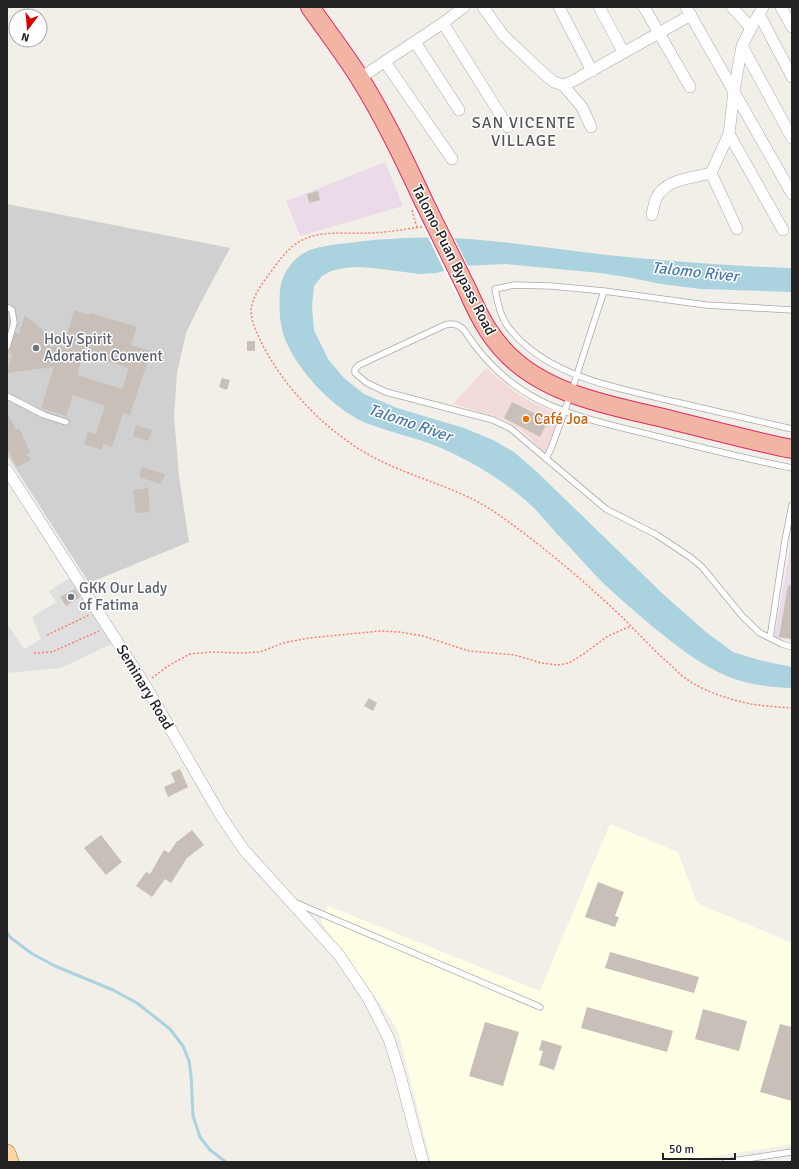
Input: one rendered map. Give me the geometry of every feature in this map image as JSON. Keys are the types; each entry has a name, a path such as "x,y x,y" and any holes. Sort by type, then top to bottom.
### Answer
{"highway":[{"name":"Talomo-Puan Bypass Road","path":"310,7 339,46 360,78 388,129 417,204 468,291 489,333 516,363 551,385 605,404 792,449"}],"main road":[{"path":"7,1153 10,1162"}],"street":[{"path":"360,78 443,23 464,7"},
{"path":"483,7 503,35 542,72 554,82 563,85 582,107 591,127"},
{"path":"559,7 592,71"},
{"path":"599,7 624,53"},
{"path":"644,7 690,87"},
{"path":"732,7 751,28"},
{"path":"781,7 792,27"},
{"path":"737,229 711,174 729,134 734,91 742,46 761,10"},
{"path":"761,10 792,77"},
{"path":"563,85 592,71 659,33 689,11 792,194"},
{"path":"443,23 508,127"},
{"path":"415,42 459,110"},
{"path":"742,46 792,138"},
{"path":"385,62 452,159"},
{"path":"729,134 784,230"},
{"path":"652,215 655,199 666,186 674,182 711,174"},
{"name":"Seminary Road","path":"7,470 145,685 221,816 244,850 339,955 357,981 380,1020 389,1039 423,1162"}],"lane":[{"path":"792,310 682,303 604,291 525,285 504,286 495,289 503,319 521,341 548,361 577,375 631,391 792,429"},
{"path":"546,459 550,452 571,393 604,291"},
{"path":"7,307 12,310 14,323 7,348"},
{"path":"792,468 705,449 564,412 531,397 508,381 483,357 464,330 455,324 445,325 359,365 355,369 355,374 367,383 386,392 502,424 510,428 606,509 657,535 690,557 702,567 752,626 760,633 792,647"},
{"path":"7,396 44,415 66,422"},
{"path":"770,638 792,505"},
{"path":"288,899 540,1007"},
{"path":"726,1162 792,1152"}],"path":[{"path":"417,204 417,228 371,233 320,235 301,241 286,251 264,281 251,308 252,319 257,333 266,353 281,376 302,402 329,427 357,448 386,464 452,489 498,514 591,588 658,654 687,679 715,694 751,704 792,708"},
{"path":"46,635 98,611"},
{"path":"145,685 168,666 190,654 211,652 260,652 284,643 310,638 380,631 400,632 423,636 469,651 514,655 540,663 558,665 569,663 582,656 608,636 631,626"},
{"path":"34,653 52,652 108,627"}],"shaded area":[{"path":"385,162 403,206 300,236 286,201"},
{"path":"7,204 230,248 186,333 177,373 174,416 179,476 189,542 89,583 7,455"},
{"path":"486,368 515,392 533,403 559,414 545,453 521,430 505,420 453,404"},
{"path":"790,550 792,550 792,640 774,637"},
{"path":"70,578 113,643 61,668 7,673 7,623 24,649 41,639 32,617 56,602 49,591"},
{"path":"610,824 678,852 697,903 792,943 792,1144 677,1162 431,1162 399,1034 389,1016 321,922 328,906 540,991"}],"water":[{"name":"Talomo River","path":"434,237 499,242 607,255 722,265 792,268 792,292 701,289 661,284 600,273 506,264 463,266 436,273 420,274 373,268 344,268 331,271 322,276 314,286 312,307 314,330 328,359 344,378 364,394 397,408 464,428 493,440 514,452 537,472 663,594 707,633 733,652 759,660 792,667 792,688 744,682 708,667 653,627 610,590 534,508 505,484 474,464 442,448 377,427 354,417 328,398 305,373 288,346 283,333 280,317 279,301 281,284 289,266 304,253 329,245"}],"pier":[{"path":"434,197 478,286 457,296 413,207"}],"building":[{"path":"318,191 320,200 309,203 307,194"},
{"path":"74,310 137,327 131,345 151,351 130,415 123,413 112,447 103,444 102,450 84,444 88,432 96,434 105,406 73,395 66,416 41,408 54,367 7,373 12,354 9,353 15,333 19,334 25,315 63,348","holes":["83,354 129,368 122,389 77,375"]},
{"path":"247,341 255,341 255,351 247,351"},
{"path":"222,378 230,380 227,390 219,387"},
{"path":"512,402 548,420 540,437 504,418"},
{"path":"7,413 16,430 19,428 30,452 27,454 31,460 17,467 7,448"},
{"path":"136,425 152,430 148,441 133,436"},
{"path":"142,467 165,474 161,484 139,477"},
{"path":"148,488 150,512 136,513 133,490"},
{"path":"788,585 792,586 792,639 779,637"},
{"name":"GKK Our Lady of Fatima","path":"75,589 80,597 66,606 60,597"},
{"path":"369,698 377,703 373,711 364,706"},
{"path":"180,769 188,787 168,797 164,787 175,782 171,773"},
{"path":"192,830 204,845 187,858 171,883 165,879 152,897 136,886 146,872 150,874 164,850 169,853 177,841"},
{"path":"101,835 122,862 106,875 84,848"},
{"path":"598,882 624,892 615,916 619,917 615,927 585,917"},
{"path":"610,952 699,977 694,993 605,968"},
{"path":"587,1007 673,1031 667,1052 581,1028"},
{"path":"703,1009 747,1021 739,1051 695,1039"},
{"path":"485,1022 519,1032 503,1086 469,1076"},
{"path":"780,1024 792,1027 792,1101 760,1092"},
{"path":"542,1040 562,1046 554,1070 539,1065 543,1051 539,1050"}],"waterway":[{"path":"7,933 11,938 31,953 55,966 113,990 137,1003 170,1029 183,1046 189,1061 193,1116 200,1137 210,1150 226,1162"}],"place":[{"name":"Holy Spirit Adoration Convent","path":"36,348"},
{"name":"Café Joa","path":"526,419"},
{"name":"GKK Our Lady of Fatima","path":"71,597"}],"district":[{"name":"SAN VICENTE VILLAGE","path":"524,132"}]}
